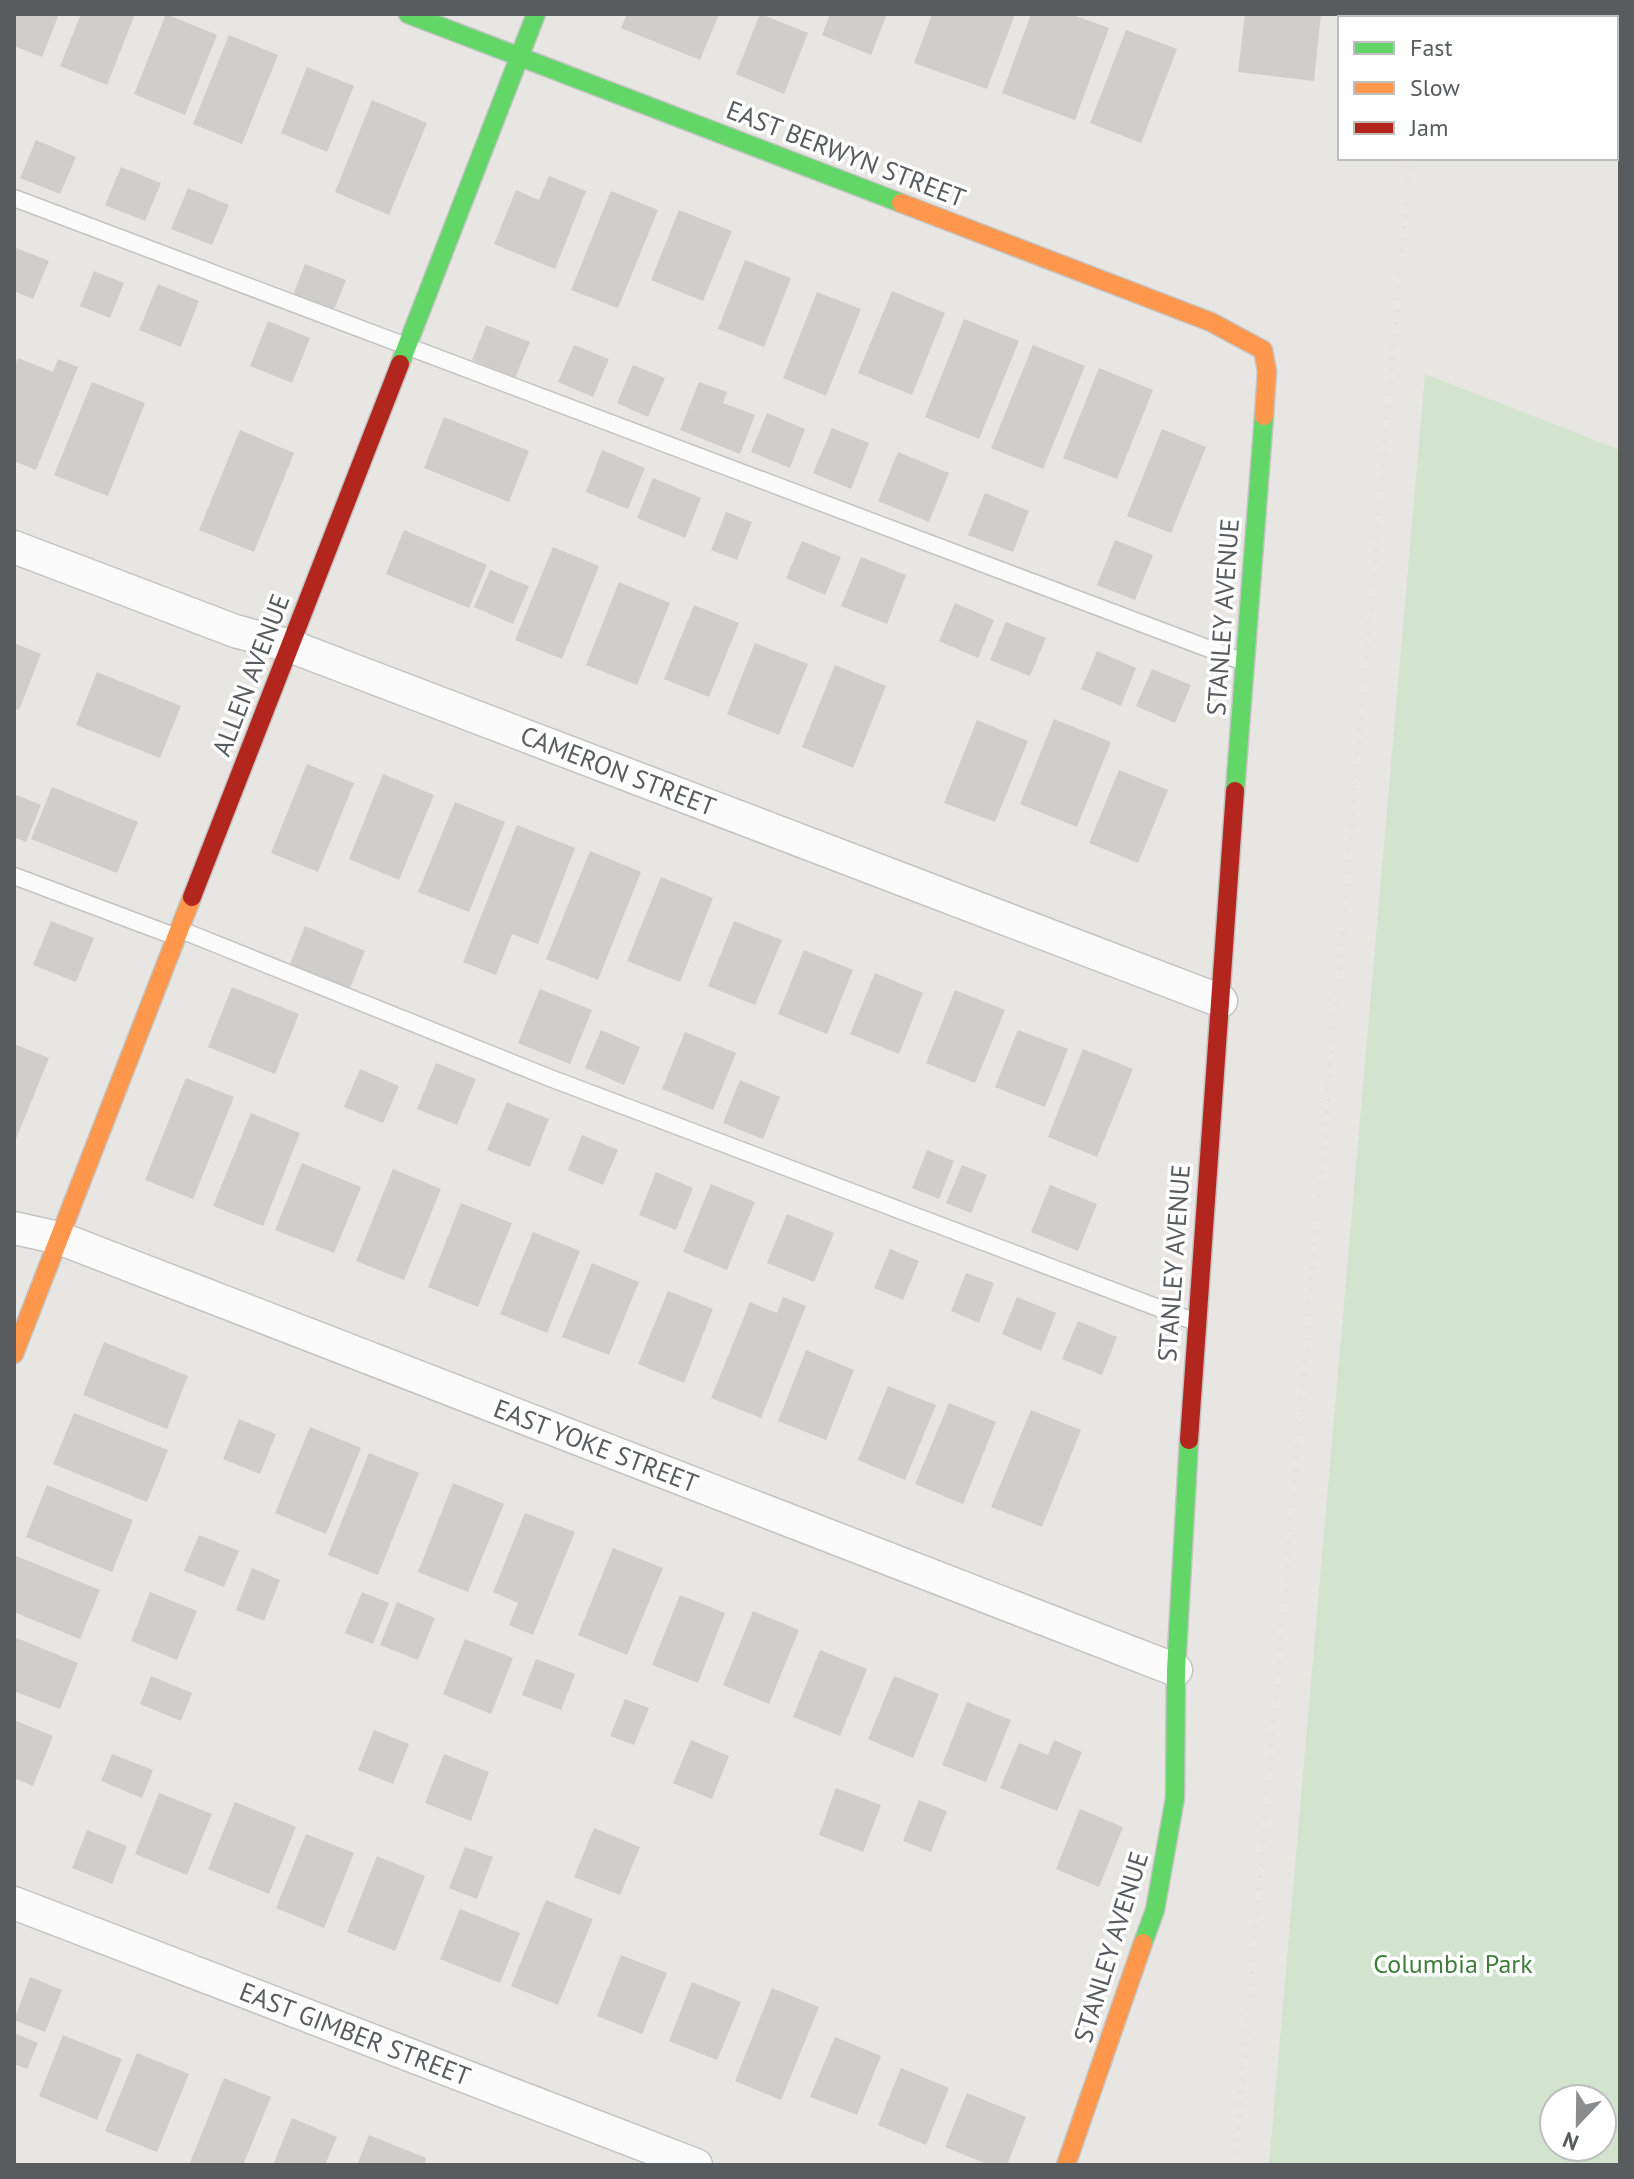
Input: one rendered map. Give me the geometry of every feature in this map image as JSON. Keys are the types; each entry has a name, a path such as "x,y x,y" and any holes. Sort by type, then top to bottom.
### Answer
{"street":[{"name":"EAST BERWYN STREET","path":"408,14 1211,322 1263,350"},
{"name":"ALLEN AVENUE","path":"14,1354 536,14"},
{"name":"STANLEY AVENUE","path":"1066,2165 1155,1910 1175,1798 1176,1670 1195,1322 1267,371 1263,350"},
{"name":"CAMERON STREET","path":"14,547 235,631 290,646 1221,1001"},
{"name":"EAST YOKE STREET","path":"14,1228 59,1238 1176,1670"},
{"name":"EAST GIMBER STREET","path":"14,1903 696,2165"}],"lane":[{"path":"14,198 1246,662"},
{"path":"14,876 178,933 550,1078 1195,1322"}],"green space":[{"name":"Columbia Park","path":"1425,374 1620,450 1620,2165 1269,2165"}],"building":[{"path":"14,14 59,14 42,57 14,46"},
{"path":"81,14 135,14 107,85 60,66"},
{"path":"166,14 217,35 185,115 134,94"},
{"path":"627,14 719,14 700,60 621,28"},
{"path":"760,14 808,33 784,94 736,74"},
{"path":"830,14 887,14 871,55 822,35"},
{"path":"932,14 1015,14 987,89 914,63"},
{"path":"1031,14 1070,14 1109,28 1075,120 1002,93"},
{"path":"1245,14 1321,14 1314,81 1238,72"},
{"path":"1126,30 1177,49 1141,143 1090,123"},
{"path":"229,35 278,55 242,144 193,124"},
{"path":"307,67 354,86 327,152 281,133"},
{"path":"372,100 427,123 389,215 335,192"},
{"path":"36,140 76,157 60,194 20,178"},
{"path":"121,167 161,183 145,221 105,205"},
{"path":"549,176 586,191 555,269 494,244 516,190 539,200"},
{"path":"188,188 229,205 212,245 171,229"},
{"path":"611,191 658,210 618,308 571,290"},
{"path":"679,210 732,231 703,301 651,280"},
{"path":"14,247 49,261 33,299 14,291"},
{"path":"745,260 791,278 764,347 718,329"},
{"path":"305,264 346,280 334,310 293,295"},
{"path":"94,271 124,283 110,318 80,306"},
{"path":"158,284 199,301 181,347 139,330"},
{"path":"892,291 945,313 912,395 858,373"},
{"path":"817,292 861,309 826,396 783,378"},
{"path":"964,319 1019,341 979,439 925,417"},
{"path":"268,321 310,338 292,383 250,366"},
{"path":"486,325 530,342 515,378 472,360"},
{"path":"574,345 609,359 593,397 558,382"},
{"path":"1033,345 1085,366 1043,469 991,448"},
{"path":"18,358 53,372 58,359 78,367 36,470 14,461 14,368"},
{"path":"633,365 665,378 648,417 617,403"},
{"path":"1099,368 1153,390 1117,479 1063,458"},
{"path":"92,382 145,403 108,496 54,475"},
{"path":"699,382 727,392 723,403 755,415 740,454 680,430"},
{"path":"767,413 805,429 790,468 751,452"},
{"path":"444,417 529,451 509,502 424,468"},
{"path":"832,428 869,443 851,489 813,473"},
{"path":"1162,429 1206,447 1171,533 1127,516"},
{"path":"240,430 294,453 254,552 199,530"},
{"path":"602,450 645,468 628,509 586,492"},
{"path":"898,452 949,473 929,522 878,501"},
{"path":"653,478 701,498 685,538 637,518"},
{"path":"985,493 1029,511 1013,552 968,535"},
{"path":"726,512 752,522 737,560 711,550"},
{"path":"404,530 487,565 469,608 386,574"},
{"path":"1115,540 1153,555 1135,600 1097,585"},
{"path":"802,541 841,557 825,595 786,578"},
{"path":"553,547 599,566 562,659 515,640"},
{"path":"861,557 906,575 887,624 841,606"},
{"path":"490,570 529,586 513,624 474,607"},
{"path":"619,582 670,603 637,685 586,665"},
{"path":"955,603 994,620 978,658 939,641"},
{"path":"694,605 739,623 709,697 664,679"},
{"path":"1006,622 1046,638 1030,676 990,660"},
{"path":"14,643 41,654 19,710 14,708"},
{"path":"755,643 808,664 779,735 727,714"},
{"path":"1097,651 1136,668 1121,706 1081,689"},
{"path":"835,665 886,686 853,768 802,747"},
{"path":"1152,669 1191,685 1175,723 1136,706"},
{"path":"97,672 181,706 160,758 76,725"},
{"path":"1054,719 1111,742 1077,827 1020,804"},
{"path":"977,720 1028,741 995,822 944,803"},
{"path":"307,764 354,783 318,872 271,853"},
{"path":"1119,770 1168,790 1138,863 1089,843"},
{"path":"383,774 434,795 399,880 349,859"},
{"path":"52,787 138,822 117,873 31,839"},
{"path":"14,794 41,805 26,842 14,837"},
{"path":"455,802 505,822 469,912 418,892"},
{"path":"517,825 575,848 538,944 512,934 496,975 463,962"},
{"path":"590,851 641,872 598,980 546,959"},
{"path":"661,877 713,898 680,982 627,961"},
{"path":"51,921 94,938 76,982 33,965"},
{"path":"734,921 782,940 755,1005 708,986"},
{"path":"305,926 365,951 350,988 290,964"},
{"path":"804,950 853,970 827,1034 778,1014"},
{"path":"875,973 923,993 899,1054 850,1034"},
{"path":"232,987 299,1014 275,1074 208,1047"},
{"path":"540,989 592,1010 570,1064 518,1043"},
{"path":"955,990 1005,1010 975,1083 926,1063"},
{"path":"601,1030 640,1047 624,1085 585,1068"},
{"path":"1018,1030 1068,1049 1045,1107 995,1087"},
{"path":"685,1032 736,1053 713,1110 662,1089"},
{"path":"14,1044 49,1058 14,1144"},
{"path":"1083,1049 1133,1069 1097,1157 1048,1137"},
{"path":"436,1063 476,1079 457,1125 417,1109"},
{"path":"360,1069 399,1086 383,1123 344,1107"},
{"path":"186,1078 234,1097 193,1199 145,1180"},
{"path":"740,1080 780,1097 763,1139 723,1123"},
{"path":"507,1102 549,1119 530,1167 487,1150"},
{"path":"251,1113 300,1133 263,1226 213,1206"},
{"path":"582,1135 618,1150 603,1185 568,1170"},
{"path":"927,1150 954,1161 939,1199 912,1188"},
{"path":"302,1163 361,1187 334,1253 275,1230"},
{"path":"962,1165 987,1175 971,1213 946,1203"},
{"path":"393,1169 441,1189 404,1280 356,1261"},
{"path":"656,1172 693,1188 676,1230 639,1215"},
{"path":"711,1184 755,1202 727,1270 683,1252"},
{"path":"1050,1185 1097,1204 1078,1251 1031,1232"},
{"path":"461,1203 512,1223 478,1307 428,1287"},
{"path":"787,1214 834,1233 814,1282 767,1263"},
{"path":"533,1232 580,1251 547,1333 500,1314"},
{"path":"890,1249 919,1261 903,1300 874,1288"},
{"path":"592,1263 639,1282 609,1355 562,1337"},
{"path":"966,1273 994,1283 979,1323 951,1311"},
{"path":"668,1291 713,1309 684,1383 638,1364"},
{"path":"783,1297 806,1306 761,1418 711,1398 750,1302 777,1313"},
{"path":"1017,1297 1056,1313 1041,1351 1002,1334"},
{"path":"1078,1321 1117,1337 1102,1375 1062,1359"},
{"path":"104,1342 188,1376 167,1429 83,1395"},
{"path":"806,1350 854,1370 826,1440 778,1421"},
{"path":"888,1386 936,1405 905,1480 858,1460"},
{"path":"949,1403 996,1422 963,1504 915,1484"},
{"path":"1031,1410 1081,1430 1042,1527 991,1507"},
{"path":"74,1413 168,1450 147,1502 53,1464"},
{"path":"239,1419 276,1434 260,1474 223,1459"},
{"path":"310,1427 361,1448 326,1534 275,1513"},
{"path":"369,1453 419,1473 378,1575 328,1555"},
{"path":"453,1483 504,1504 468,1592 418,1572"},
{"path":"47,1485 133,1520 112,1572 26,1537"},
{"path":"525,1513 575,1532 533,1635 509,1625 518,1603 493,1592"},
{"path":"199,1535 239,1551 224,1587 184,1571"},
{"path":"613,1548 663,1568 627,1655 578,1635"},
{"path":"16,1556 100,1590 80,1639 14,1612"},
{"path":"252,1568 280,1580 264,1621 236,1610"},
{"path":"150,1592 197,1611 177,1660 131,1641"},
{"path":"362,1592 389,1603 373,1644 345,1633"},
{"path":"680,1595 725,1613 698,1683 652,1665"},
{"path":"397,1602 435,1618 418,1660 380,1645"},
{"path":"753,1611 799,1630 769,1704 723,1685"},
{"path":"14,1637 78,1663 60,1709 14,1691"},
{"path":"465,1639 513,1658 491,1714 443,1694"},
{"path":"820,1650 867,1669 840,1736 793,1717"},
{"path":"536,1659 575,1674 561,1710 522,1695"},
{"path":"151,1676 192,1693 181,1721 140,1704"},
{"path":"894,1676 939,1694 913,1758 868,1739"},
{"path":"625,1699 649,1708 634,1745 610,1736"},
{"path":"967,1702 1011,1720 986,1782 942,1765"},
{"path":"14,1720 53,1736 33,1786 14,1778"},
{"path":"374,1730 409,1744 393,1784 358,1770"},
{"path":"691,1740 729,1756 712,1799 673,1783"},
{"path":"1054,1740 1082,1752 1057,1811 1000,1788 1019,1743 1048,1755"},
{"path":"112,1754 153,1770 142,1798 101,1781"},
{"path":"444,1754 489,1772 471,1821 425,1803"},
{"path":"836,1788 881,1805 863,1852 819,1835"},
{"path":"159,1793 212,1814 187,1875 135,1854"},
{"path":"919,1800 947,1811 931,1852 903,1841"},
{"path":"235,1802 296,1827 269,1894 208,1869"},
{"path":"1080,1809 1123,1827 1099,1887 1056,1869"},
{"path":"594,1828 640,1847 620,1895 574,1877"},
{"path":"87,1830 127,1846 112,1884 72,1868"},
{"path":"306,1834 354,1853 324,1928 276,1908"},
{"path":"465,1847 493,1857 477,1899 449,1888"},
{"path":"377,1856 425,1876 395,1951 347,1932"},
{"path":"546,1900 593,1919 558,2005 511,1986"},
{"path":"460,1909 520,1933 500,1983 440,1959"},
{"path":"621,1955 667,1973 642,2034 597,2016"},
{"path":"30,1977 62,1990 45,2032 14,2020"},
{"path":"692,1982 741,2002 717,2060 669,2041"},
{"path":"772,1988 819,2007 781,2100 735,2081"},
{"path":"14,2033 38,2043 27,2069 14,2064"},
{"path":"63,2035 122,2059 97,2120 39,2096"},
{"path":"835,2037 881,2056 857,2115 810,2097"},
{"path":"137,2053 189,2074 157,2152 105,2131"},
{"path":"901,2068 949,2088 926,2145 878,2125"},
{"path":"224,2078 271,2097 243,2165 189,2165"},
{"path":"967,2093 1026,2117 1007,2165 989,2165 945,2147"},
{"path":"292,2118 337,2137 325,2165 273,2165"},
{"path":"369,2135 426,2158 424,2165 357,2165"}],"railway":[{"path":"1235,2165 1410,160"}],"traffic: fast":[{"path":"408,14 901,203"},
{"path":"400,364 536,14"},
{"path":"1235,791 1264,416"},
{"path":"1143,1943 1155,1910 1175,1798 1176,1670 1189,1440"}],"traffic: slow":[{"path":"901,203 1211,322 1263,350 1267,371 1264,416"},
{"path":"14,1354 192,897"},
{"path":"1066,2165 1143,1943"}],"traffic: jam":[{"path":"192,897 400,364"},
{"path":"1189,1440 1235,791"}]}
